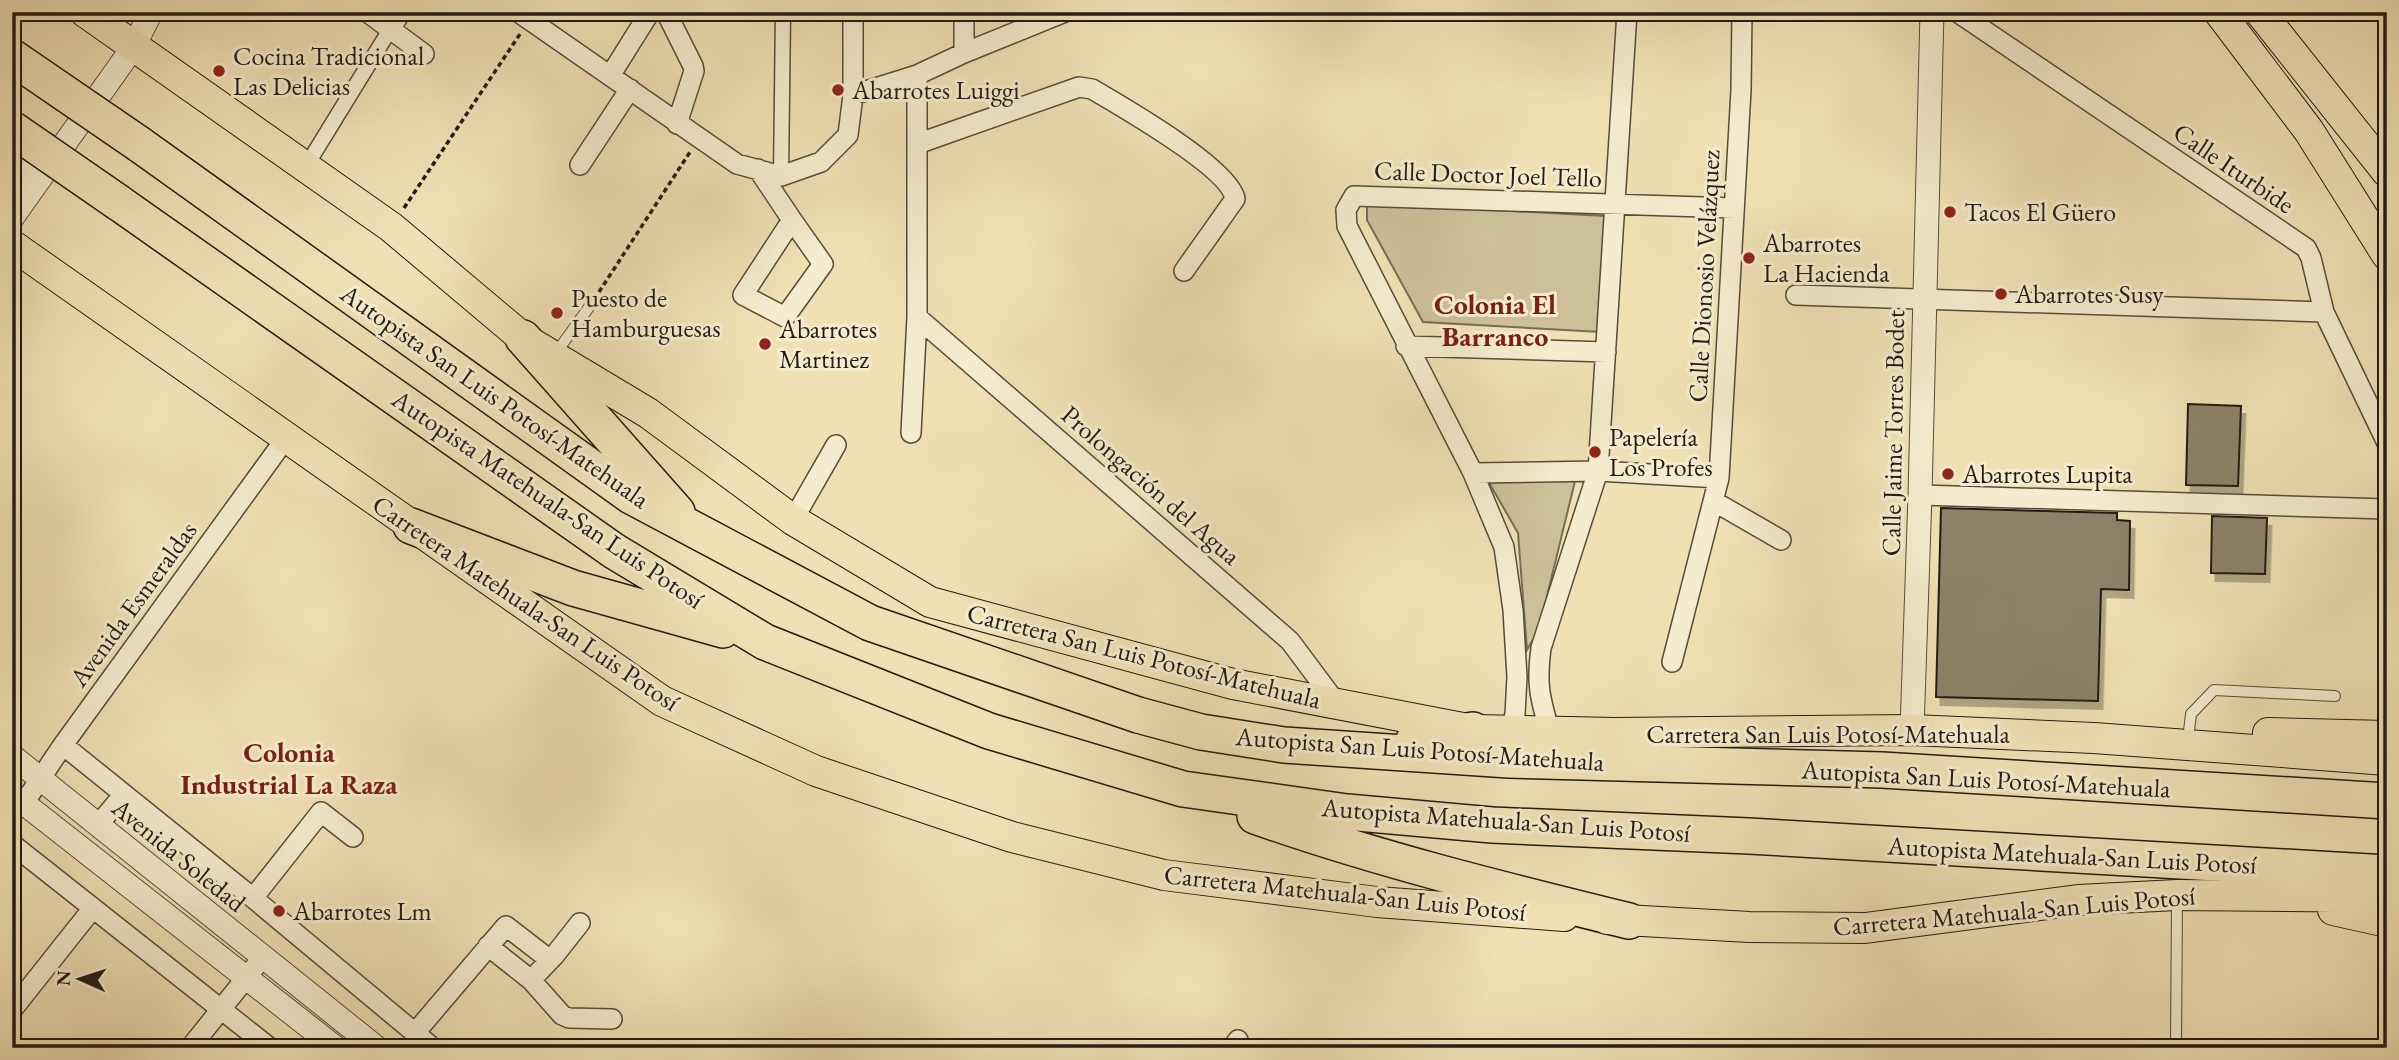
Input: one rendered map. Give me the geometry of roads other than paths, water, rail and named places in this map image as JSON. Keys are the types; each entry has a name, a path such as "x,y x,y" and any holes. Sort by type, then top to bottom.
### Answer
{"highway":[{"name":"Autopista San Luis Potosí-Matehuala","path":"12,57 139,144 631,496 870,623 1138,715 1201,732 1284,745 1350,750 1509,760 1882,770 2301,798 2387,801"},
{"name":"Autopista Matehuala-San Luis Potosí","path":"12,129 614,551 765,642 989,731 1183,789 1347,812 1492,825 1749,835 2387,873"},
{"path":"523,338 691,527"},
{"path":"411,526 573,588 765,642"},
{"path":"1350,750 1473,730"},
{"path":"1183,789 1257,817 1364,852 1534,898 1629,920"}],"main road":[{"name":"Carretera San Luis Potosí-Matehuala","path":"85,12 138,31 305,168 391,227 523,338 648,413 793,520 930,602 1233,684 1473,730 1550,733 1912,730 2094,738 2387,760"},
{"path":"2218,12 2309,131 2387,255"},
{"path":"2260,12 2387,172"},
{"name":"Carretera Matehuala-San Luis Potosí","path":"12,245 662,701 816,771 1012,837 1164,875 1377,902 1749,927 1865,928 2078,900 2177,895 2387,897"},
{"path":"2094,738 2189,731 2387,736"},
{"path":"2232,895 2359,914 2387,922"}],"street":[{"path":"367,12 396,20 424,54"},
{"path":"610,76 650,12"},
{"path":"666,12 694,66 677,124"},
{"path":"781,176 783,12"},
{"path":"523,16 737,164 781,176 821,162 848,135 853,95 853,12"},
{"path":"964,12 964,53"},
{"path":"853,95 917,75 1065,12"},
{"path":"1550,733 1538,691 1537,674 1541,648 1598,471 1627,12"},
{"name":"Calle Dionosio Velázquez","path":"1672,662 1719,478 1741,90 1742,12"},
{"name":"Calle Jaime Torres Bodet","path":"1912,730 1932,12"},
{"name":"Calle Iturbide","path":"1957,12 2306,248 2311,258 2324,312 2387,443"},
{"path":"305,168 396,20"},
{"path":"12,188 138,31"},
{"path":"12,218 138,31"},
{"path":"911,433 917,317 917,75"},
{"path":"917,144 1079,87 1092,89 1172,138 1232,187 1235,199 1184,271"},
{"path":"580,165 630,89"},
{"path":"758,169 823,264 785,317 743,295 792,220"},
{"name":"Calle Doctor Joel Tello","path":"1510,732 1517,696 1512,597 1504,548 1473,473 1346,226 1346,210 1354,196 1734,208"},
{"path":"1796,295 2324,312"},
{"name":"Prolongación del Agua","path":"917,317 1290,641 1337,704"},
{"path":"1406,346 1606,352"},
{"name":"Avenida Esmeraldas","path":"18,799 40,778 286,438"},
{"path":"793,520 836,445"},
{"path":"1473,473 1598,471 1719,478"},
{"path":"1920,495 2387,509"},
{"path":"1715,502 1782,540"},
{"path":"63,745 433,1048"},
{"name":"Avenida Soledad","path":"12,756 377,1048"},
{"path":"98,825 124,794"},
{"name":"Avenida Soledad","path":"18,799 337,1048"},
{"path":"253,898 321,811 353,837"},
{"path":"12,844 270,1048"},
{"path":"12,1010 93,908"},
{"path":"530,980 580,923"},
{"path":"414,1034 506,926 550,960"},
{"path":"488,946 530,980 562,1015 569,1018 612,1018"},
{"path":"190,1048 262,958"}],"lane":[{"path":"554,356 592,303"},
{"path":"2189,731 2191,714 2214,690 2335,696"},
{"path":"2176,1048 2177,895"}],"place":[{"name":"Cocina Tradicional Las Delicias","path":"219,71"},
{"name":"Abarrotes Luiggi","path":"838,90"},
{"name":"Tacos El Güero","path":"1950,212"},
{"name":"Abarrotes La Hacienda","path":"1749,258"},
{"name":"Abarrotes Susy","path":"2001,294"},
{"name":"Puesto de Hamburguesas","path":"557,313"},
{"name":"Abarrotes Martinez","path":"765,344"},
{"name":"Papelería Los Profes","path":"1595,452"},
{"name":"Abarrotes Lupita","path":"1948,474"},
{"name":"Abarrotes Lm","path":"279,911"}],"district":[{"name":"Colonia El Barranco","path":"1495,320"},
{"name":"Colonia Industrial La Raza","path":"289,768"}]}
